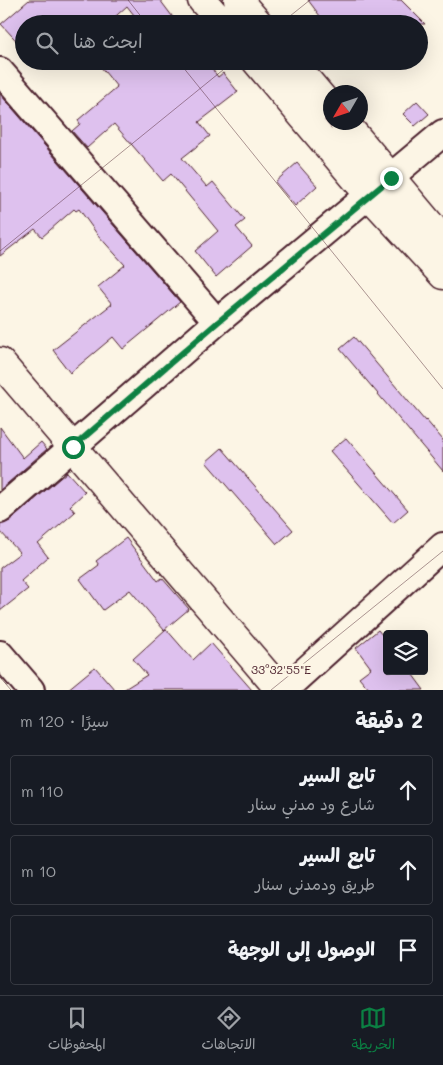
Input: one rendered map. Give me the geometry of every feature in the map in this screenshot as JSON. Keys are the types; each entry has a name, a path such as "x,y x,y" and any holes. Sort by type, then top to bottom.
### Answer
{"street":[{"path":"202,0 215,15"},
{"path":"238,0 251,15"},
{"path":"264,70 370,196 443,275"},
{"path":"299,70 323,99"},
{"path":"0,71 218,322"},
{"path":"351,130 443,240"},
{"path":"0,510 218,322 443,133"},
{"path":"0,362 280,690"},
{"path":"284,690 443,546"},
{"path":"0,654 31,690"}],"building":[{"path":"29,0 160,0 171,15 134,15 127,6 117,15 15,15 15,39 1,24"},
{"path":"308,0 401,0 416,15 319,15"},
{"path":"103,70 213,70 218,77 223,73 238,92 199,122 210,136 182,158 207,187 213,182 245,220 236,227 252,246 216,277 195,251 218,231 171,174 163,181 114,124 87,148 72,131 80,124 78,120 117,87"},
{"path":"0,94 180,302 123,349 113,337 70,373 53,350 112,304 98,287 125,265 97,234 79,209 76,211 74,209 42,237 35,229 0,256"},
{"path":"417,101 429,114 415,126 403,114"},
{"path":"297,163 317,186 295,206 275,182"},
{"path":"354,337 443,440 443,471 340,349"},
{"path":"0,427 23,458 41,442 47,449 0,490"},
{"path":"346,438 408,510 393,523 330,451"},
{"path":"222,448 293,530 277,544 206,462"},
{"path":"67,472 85,492 70,506 75,512 38,544 48,557 21,581 28,589 0,611 0,568 20,553 0,531 0,525 10,521"},
{"path":"126,538 158,581 162,578 189,609 164,630 130,590 103,610 80,579 99,565 96,561"},
{"path":"166,629 193,660 211,643 252,690 123,690 147,675 133,659"},
{"path":"378,630 383,636 383,675 413,675 424,690 370,690 359,677 371,668 356,648"},
{"path":"95,667 115,690 67,690"}],"route":[{"path":"73,447 218,322 391,178"}]}
